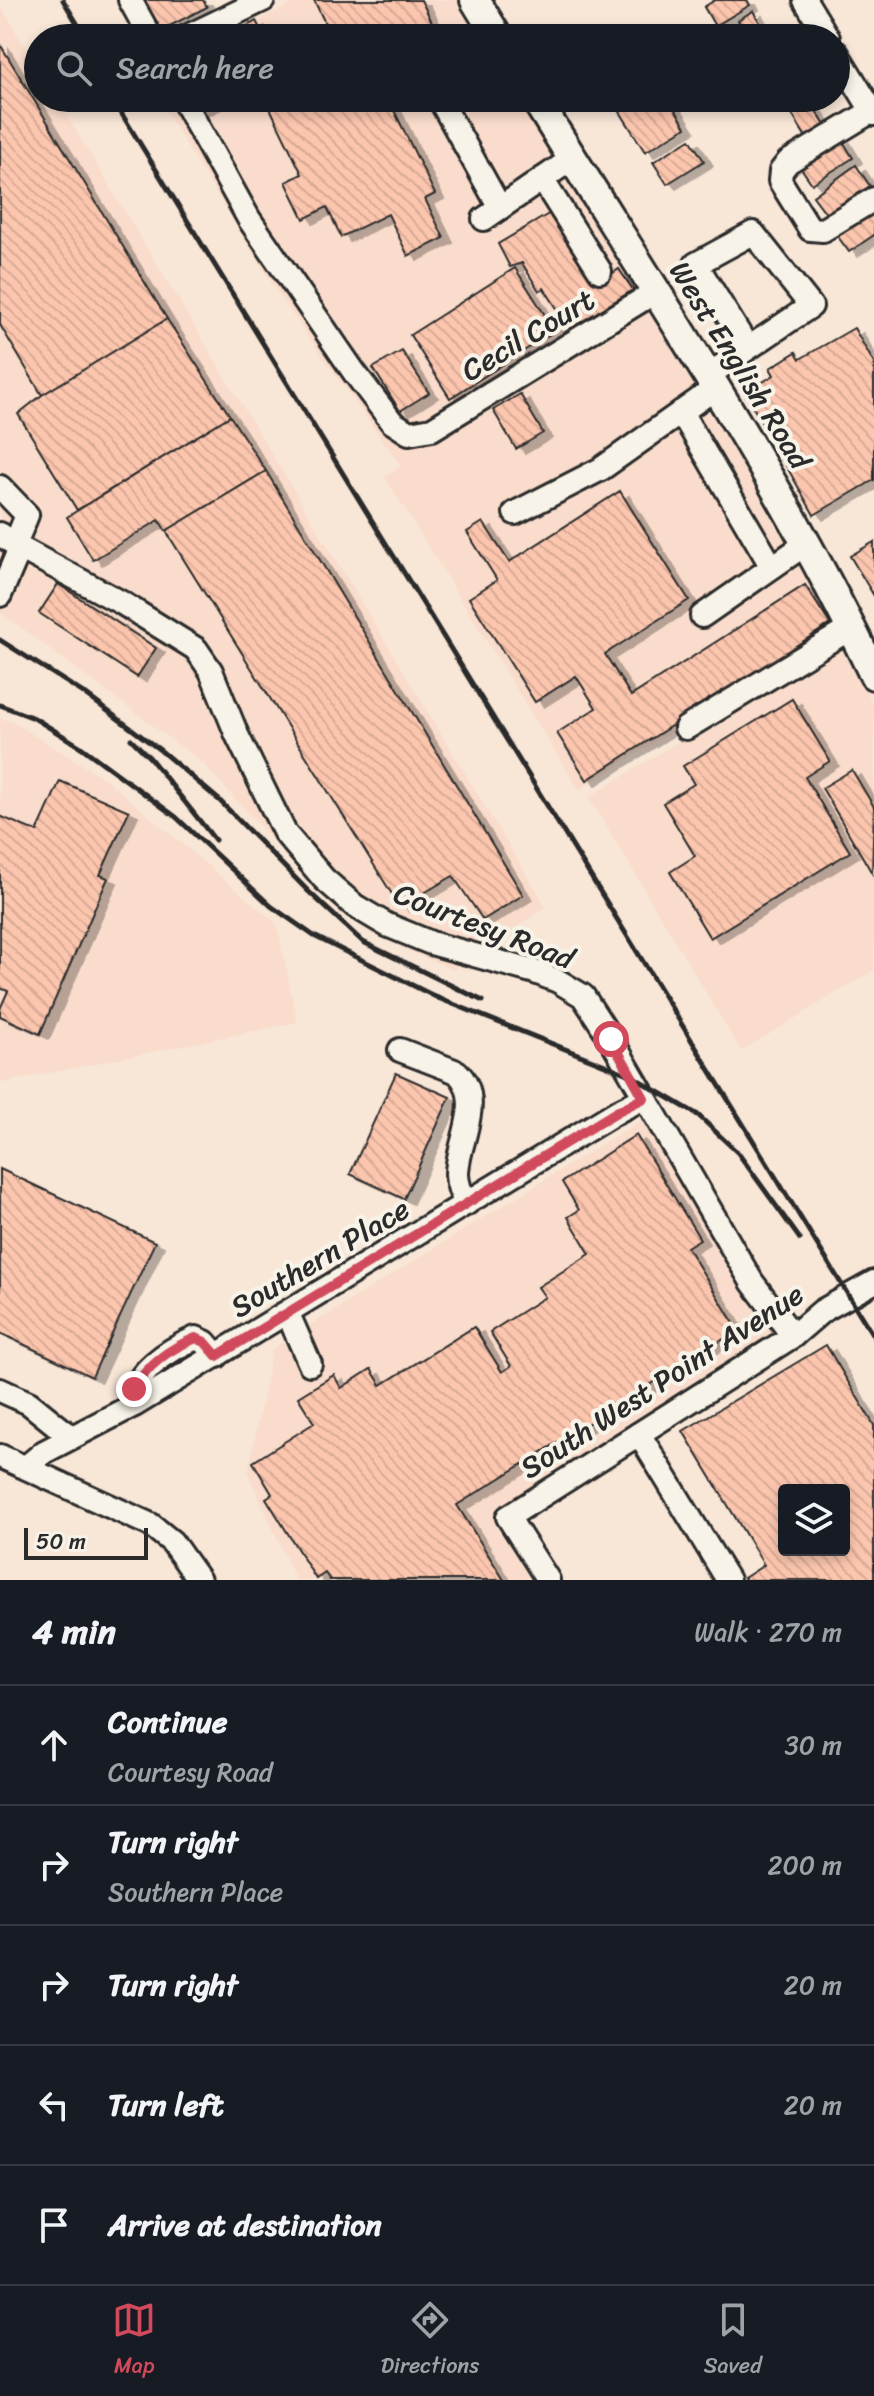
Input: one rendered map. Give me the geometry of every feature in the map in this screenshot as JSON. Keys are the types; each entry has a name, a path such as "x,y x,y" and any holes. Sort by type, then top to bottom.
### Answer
{"main road":[{"path":"475,0 490,24"},
{"name":"West English Road","path":"544,112 861,635 874,675"}],"street":[{"path":"130,0 143,24"},
{"path":"213,24 263,0"},
{"path":"805,0 820,24"},
{"path":"850,75 873,113 788,162 781,171 780,181 810,229 823,230 874,199"},
{"name":"Cecil Court","path":"190,112 249,219 354,372 392,422 409,433 432,429 655,292"},
{"path":"445,112 492,213 573,158"},
{"path":"542,179 600,271"},
{"path":"515,513 601,469 681,412 748,348 811,306 753,233 696,264 748,348"},
{"path":"681,412 772,567"},
{"path":"0,487 27,515 12,542 0,595"},
{"name":"Courtesy Road","path":"12,542 122,603 196,649 211,671 237,735 285,833 324,879 355,906 387,925 431,943 535,972 583,996 752,1282 793,1336"},
{"path":"702,616 807,543"},
{"path":"686,728 861,635"},
{"path":"400,1050 457,1072 468,1090 469,1125 457,1174 466,1204"},
{"name":"Southern Place","path":"26,1467 44,1452 163,1388 644,1098"},
{"name":"South West Point Avenue","path":"548,1580 508,1517 793,1336 822,1311 874,1282"},
{"path":"288,1314 310,1364"},
{"path":"134,1405 134,1389 151,1367 175,1347 196,1338 205,1342 217,1356"},
{"path":"151,1367 163,1388"},
{"path":"0,1390 29,1403 71,1437"},
{"path":"639,1434 728,1580"},
{"path":"0,1456 151,1525 172,1542 199,1580"}],"shaded area":[{"path":"301,0 458,0 473,24 250,24"},
{"path":"0,5 24,45 24,112 64,112 546,907 452,970 368,932 308,880 204,764 0,612"},
{"path":"166,112 528,112 845,624 579,790 385,477 401,466 285,304"},
{"path":"847,638 874,710 874,970 741,1051 589,797"},
{"path":"0,718 12,722 105,779 277,924 297,1022 0,1083"},
{"path":"643,1119 781,1333 502,1510 545,1580 296,1580 248,1473 272,1349"}],"building":[{"path":"140,0 203,0 207,7 174,24 152,24"},
{"path":"314,0 421,0 433,24 325,24"},
{"path":"715,0 747,0 750,5 718,24 714,24 704,7"},
{"path":"753,11 761,24 740,24 738,20"},
{"path":"0,44 24,84 24,112 41,112 167,319 42,395 0,325"},
{"path":"272,112 395,112 435,194 425,199 444,238 408,256 388,214 341,237 327,207 304,219 286,182 302,174"},
{"path":"620,112 677,112 686,127 645,152"},
{"path":"791,112 817,112 826,127 807,139"},
{"path":"841,138 853,158 812,184 799,165"},
{"path":"690,139 704,161 667,184 653,162"},
{"path":"856,165 870,186 828,216 813,196"},
{"path":"874,205 874,235 849,252 833,230"},
{"path":"557,209 601,281 619,269 633,290 570,329 544,288 539,291 522,263 510,267 498,244"},
{"path":"515,268 555,331 450,398 410,335"},
{"path":"167,319 230,416 77,510 18,414 42,395"},
{"path":"854,328 874,363 874,480 814,515 745,393 774,375 770,368 796,352 800,359"},
{"path":"402,351 429,393 400,411 373,368"},
{"path":"520,394 543,433 516,449 493,410"},
{"path":"230,416 266,471 166,531 159,520 93,560 67,517"},
{"path":"266,471 523,895 483,920 453,876 400,907 166,531"},
{"path":"620,491 689,600 605,654 631,696 805,585 830,624 587,780 557,733 596,708 576,676 535,702 469,598 497,580 467,532 483,522 509,562"},
{"path":"874,542 874,596 850,556"},
{"path":"58,584 156,648 137,677 39,613"},
{"path":"792,699 830,761 805,777 850,852 710,938 670,872 695,856 663,803 694,784 683,766"},
{"path":"852,770 874,807 872,873 822,788"},
{"path":"60,781 129,811 100,875 108,878 40,1034 0,1016 8,991 0,988 0,816 37,832"},
{"path":"396,1073 450,1097 404,1199 350,1174"},
{"path":"636,1135 700,1239 687,1247 738,1330 457,1505 504,1580 330,1580 325,1573 316,1579 266,1498 272,1494 253,1462 314,1423 298,1397 334,1375 341,1388 371,1369 381,1385 474,1327 502,1372 511,1366 490,1332 545,1297 538,1287 590,1254 568,1217 579,1210 562,1182"},
{"path":"0,1169 155,1242 92,1377 0,1333"},
{"path":"826,1345 874,1425 874,1580 745,1580 764,1565 683,1431"}],"railway":[{"path":"63,0 78,24"},
{"path":"121,112 874,1337"},
{"path":"0,640 85,694 160,750 219,800 363,942 483,1001"},
{"path":"0,705 34,718 81,747 176,817 271,906 314,936 438,998 630,1075 698,1115 738,1153 800,1239"},
{"path":"131,739 150,758 215,840"}],"route":[{"path":"134,1389 151,1367 175,1347 196,1338 205,1342 217,1356 644,1098 611,1039"}]}
